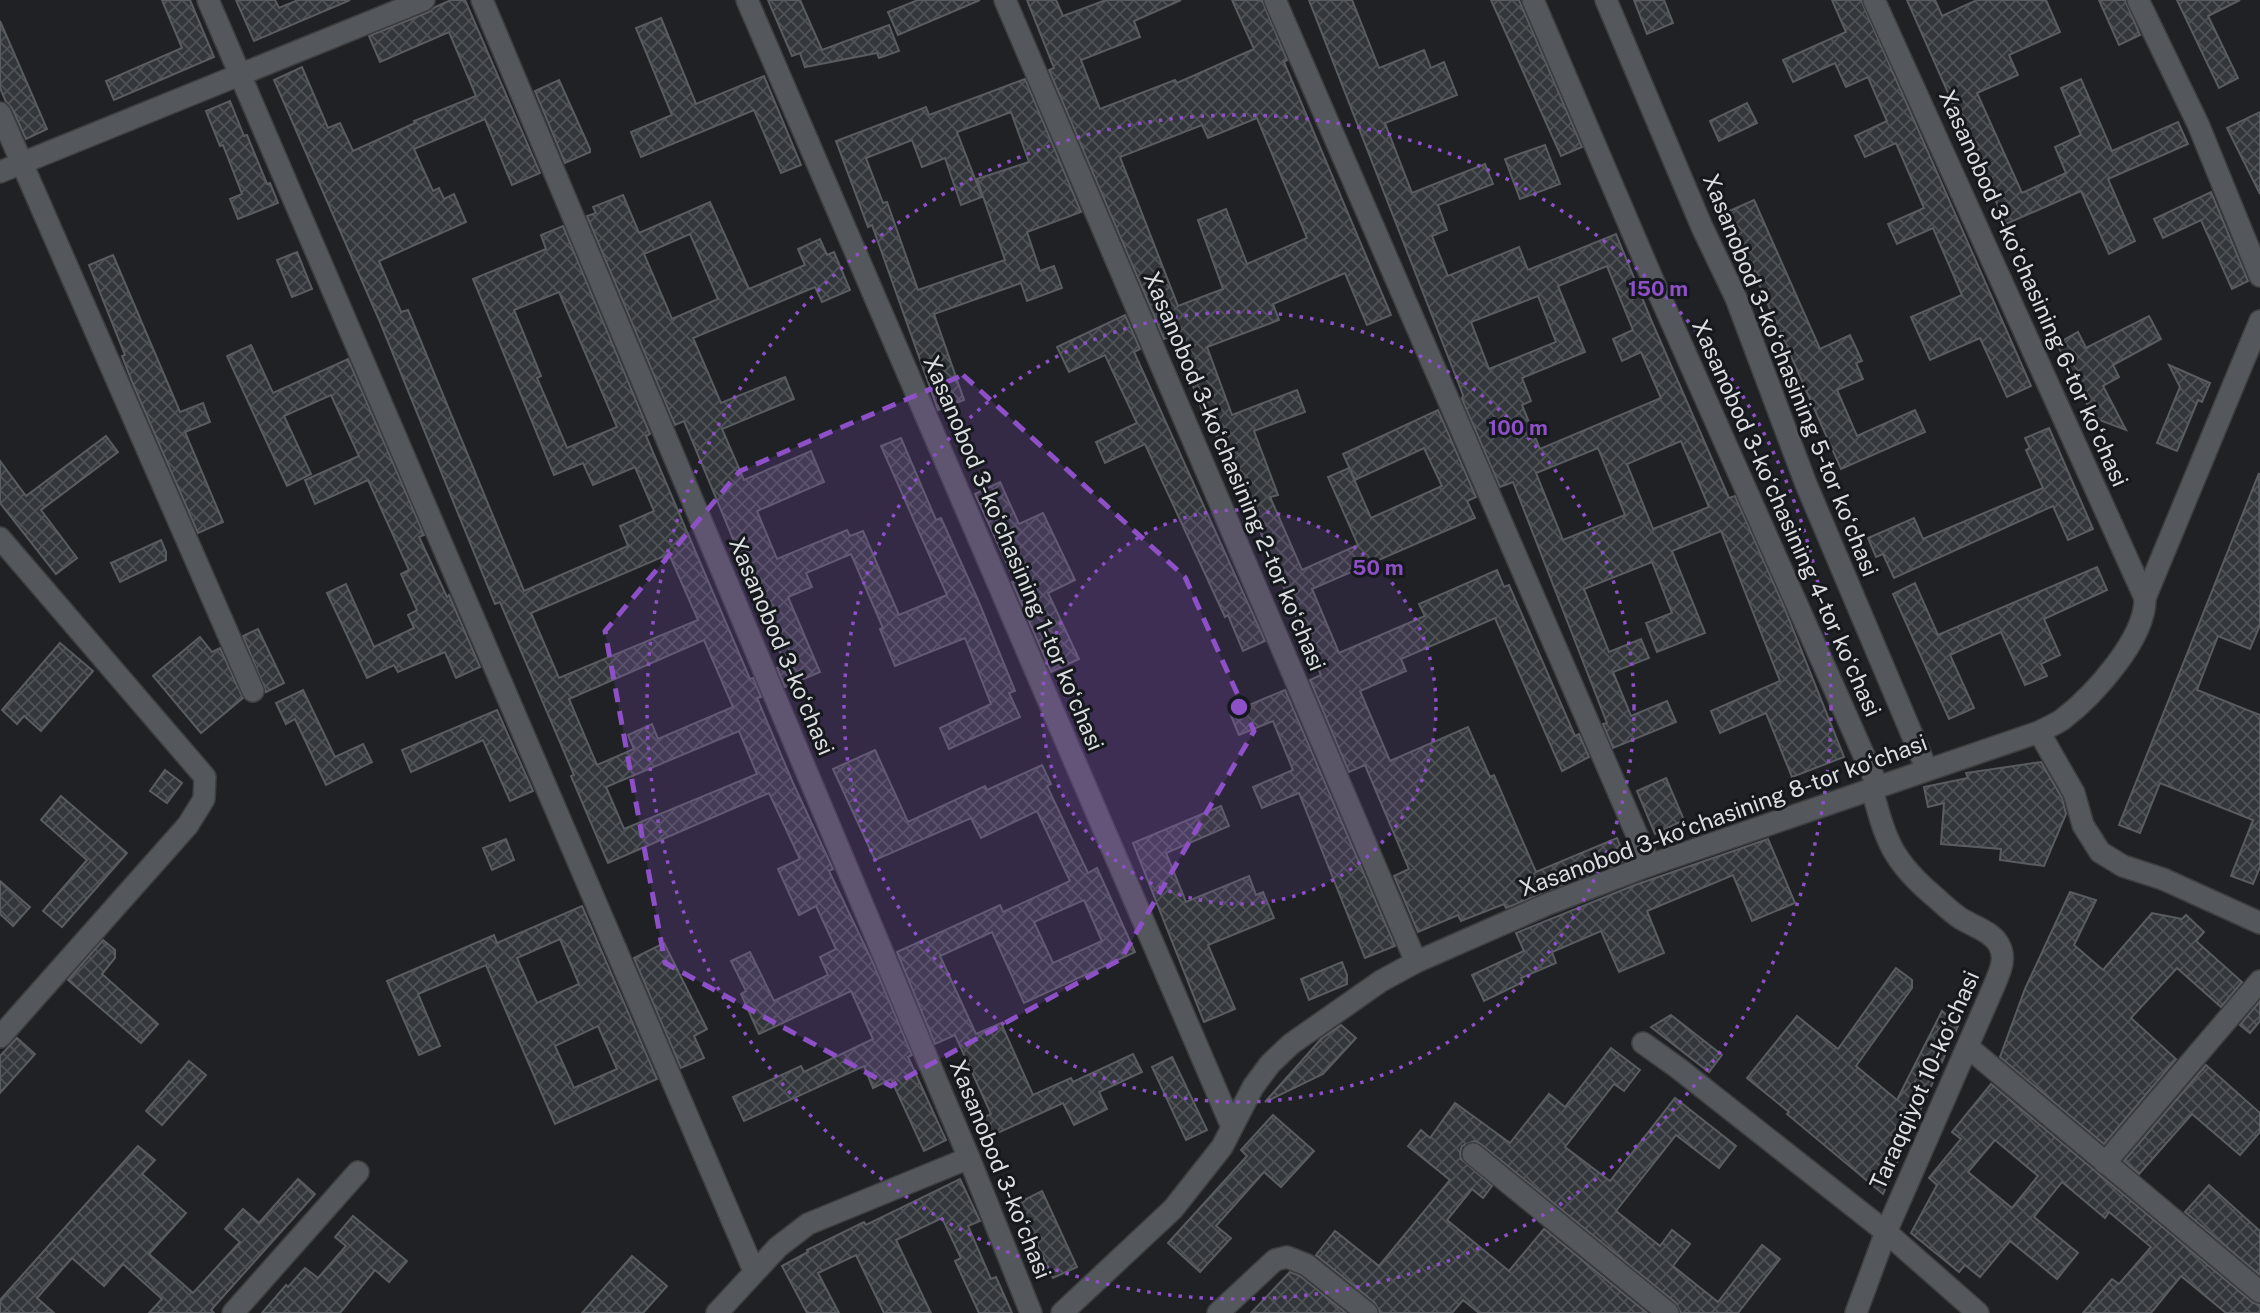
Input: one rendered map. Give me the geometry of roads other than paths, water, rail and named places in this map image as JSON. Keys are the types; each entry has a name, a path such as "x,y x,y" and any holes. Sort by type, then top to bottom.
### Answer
{"street":[{"path":"208,0 754,1271"},
{"path":"0,172 424,0"},
{"name":"Xasanobod 3-koʻchasi","path":"482,0 970,1158 1031,1313"},
{"name":"Xasanobod 3-koʻchasining 1-tor koʻchasi","path":"747,0 1231,1127"},
{"name":"Xasanobod 3-koʻchasining 2-tor koʻchasi","path":"1005,0 1416,962"},
{"path":"1275,0 1650,865"},
{"name":"Xasanobod 3-koʻchasining 4-tor koʻchasi","path":"1533,0 1875,788"},
{"name":"Xasanobod 3-koʻchasining 5-tor koʻchasi","path":"1606,0 1702,227 1736,298 1806,484 1927,769"},
{"name":"Xasanobod 3-koʻchasining 6-tor koʻchasi","path":"1874,0 2146,598"},
{"path":"2138,0 2198,124 2260,276"},
{"path":"0,113 253,691"},
{"name":"Xasanobod 3-koʻchasining 8-tor koʻchasi","path":"1062,1313 1173,1209 1222,1147 1231,1127 1270,1063 1292,1044 1381,981 1416,962 1548,904 1650,865 2039,732 2063,719 2118,663 2143,618 2146,598 2260,321"},
{"path":"0,538 205,777 204,799 188,825 0,1037"},
{"path":"2039,732 2074,793 2083,825 2100,852 2123,866 2163,879 2260,923"},
{"name":"Taraqqiyot 10-koʻchasi","path":"1856,1313 1886,1232 1969,1048 2001,967 2000,946 1983,931 1947,908 1915,881 1897,860 1887,840 1875,788"},
{"path":"2105,1163 2260,981"},
{"path":"1643,1043 1886,1232 1978,1313"},
{"path":"1969,1048 2260,1292"},
{"path":"1473,1154 1668,1313"},
{"path":"717,1313 778,1247 808,1224 970,1158"},
{"path":"233,1313 358,1171"},
{"path":"1218,1313 1275,1259 1287,1257 1307,1265 1367,1313"}]}
